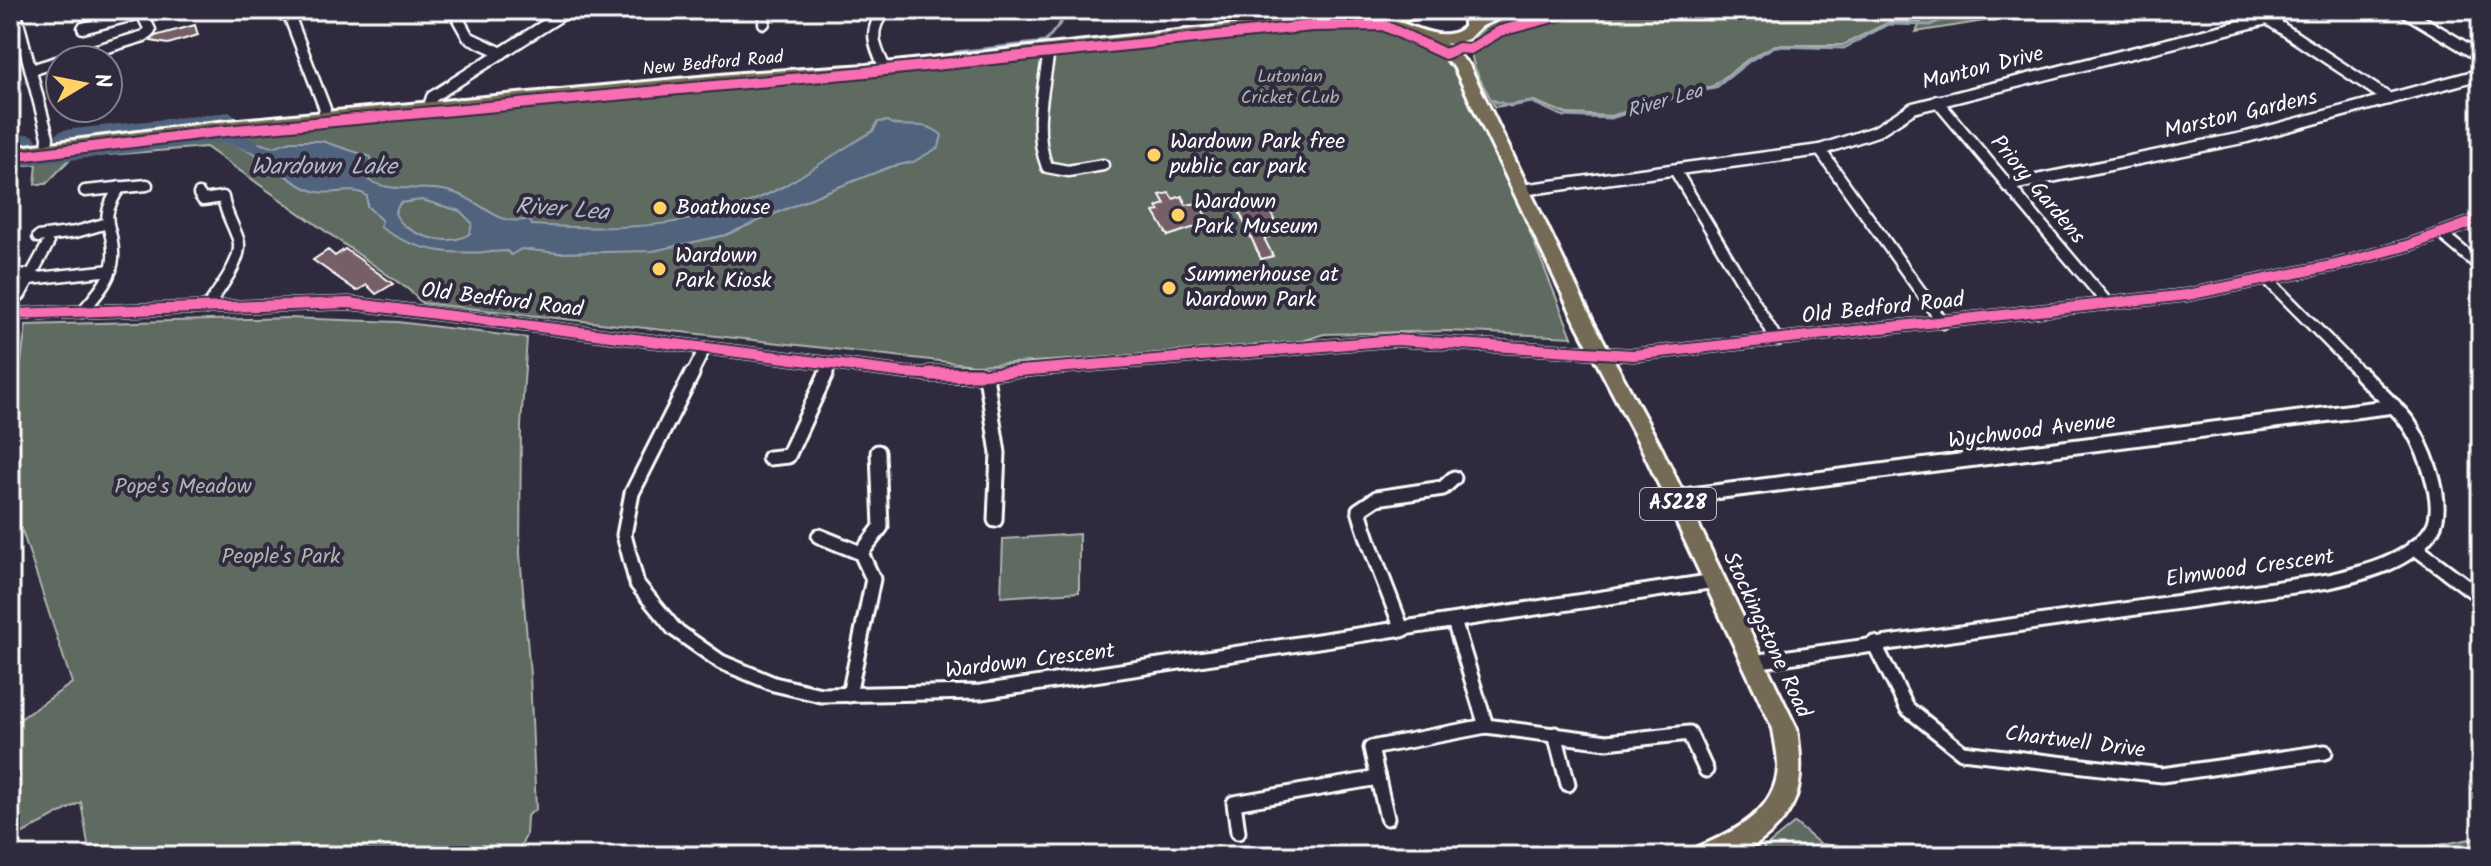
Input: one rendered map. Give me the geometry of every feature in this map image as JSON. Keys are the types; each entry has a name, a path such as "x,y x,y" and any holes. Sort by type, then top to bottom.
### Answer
{"main road":[{"path":"1461,65 1471,28 1462,10"},
{"path":"1415,13 1413,27 1425,35 1453,39 1511,10"},
{"name":"New Bedford Road","path":"10,153 218,127 728,79 885,68 1251,28 1374,20 1415,13"},
{"name":"New Bedford Road","path":"1374,20 1425,35"},
{"name":"Stockingstone Road","path":"1425,35 1461,65 1675,497 1785,729 1790,768 1784,795 1766,823 1739,844 1707,856"}],"street":[{"path":"15,10 48,137 47,149"},
{"path":"287,10 325,109 322,119"},
{"path":"453,10 468,37 502,53"},
{"path":"428,109 432,97 569,10"},
{"path":"764,23 766,10"},
{"path":"856,10 883,12"},
{"path":"2254,10 2389,99"},
{"path":"2403,10 2481,57"},
{"path":"83,28 141,11 150,30 144,36 118,44"},
{"path":"883,12 872,26 870,38 885,68"},
{"name":"Manton Drive","path":"1522,190 1820,150 1877,131 1913,108 2267,19"},
{"path":"1049,50 1038,119 1039,152 1047,167 1058,170 1103,165"},
{"path":"31,70 44,66"},
{"name":"Marston Gardens","path":"2007,186 2247,137 2481,74"},
{"name":"Priory Gardens","path":"1937,101 2108,304"},
{"path":"1820,150 1943,323"},
{"path":"1675,170 1777,340"},
{"path":"85,191 147,185"},
{"path":"82,312 111,270 112,250 104,224 109,203 120,187"},
{"path":"199,194 203,200 223,197 225,212 240,243 240,250 207,308"},
{"name":"Old Bedford Road","path":"12,317 349,303 935,376 986,376 1396,340 1467,342 1633,355 2108,304 2269,281 2374,257 2444,236 2481,219"},
{"path":"10,296 20,295 31,277 43,240 104,224"},
{"path":"2444,236 2481,267"},
{"path":"10,276 111,270"},
{"name":"Elmwood Crescent","path":"1753,662 2329,581 2374,570 2414,547 2433,528 2438,507 2426,458 2394,406 2269,281"},
{"name":"Wardown Crescent","path":"705,348 632,493 624,535 637,584 674,629 721,662 774,684 821,695 981,692 1715,581"},
{"path":"769,458 788,456 831,364"},
{"path":"986,376 998,453 995,520"},
{"name":"Wychwood Avenue","path":"1675,497 2394,406"},
{"path":"861,553 881,527 878,452"},
{"path":"1402,630 1383,573 1369,549 1359,510 1377,498 1443,488 1454,478"},
{"path":"819,536 861,553 873,579 849,695"},
{"path":"2414,547 2481,597"},
{"path":"1454,621 1486,726"},
{"name":"Chartwell Drive","path":"1874,643 1907,708 1962,752 2162,775 2325,752"},
{"path":"1387,818 1371,748 1486,726 1607,742 1689,733 1706,770"},
{"path":"1555,734 1568,784"},
{"path":"1238,832 1234,803 1378,778"}],"green space":[{"path":"1549,10 2053,10 1916,32 1921,22 1889,22 1843,45 1775,45 1747,60 1713,86 1611,116 1567,114 1534,101 1495,107 1473,62 1471,48 1476,36 1484,28 1510,17"},
{"name":"Lutonian Cricket CLub","path":"1371,25 1393,30 1448,60 1513,190 1572,337 1449,331 1324,334 1278,349 975,365 422,303 409,290 206,147 71,158 46,184 35,184 37,164 10,167 10,163 197,142 191,137 468,107 875,74 1225,36"},
{"name":"People's Park","path":"288,318 398,322 527,338 521,426 520,554 530,675 536,809 527,816 526,836 520,847 488,856 90,856 81,802 10,840 10,726 72,683 10,494 10,442 26,325"},
{"path":"1079,534 1079,592 1001,597 1003,539"},
{"path":"1795,823 1820,844 1935,856 1749,856 1758,853"},
{"path":"2481,837 2481,856 2380,856"}],"water":[{"name":"Wardown Lake","path":"878,122 934,130 942,135 939,147 913,162 890,167 823,193 726,235 653,251 558,253 521,249 511,255 507,251 441,251 411,243 380,227 382,221 367,206 367,196 362,193 310,190 254,153 214,137 232,136 273,147 291,141 322,141 371,157 372,172 368,180 388,187 444,190 465,197 499,217 518,221 529,219 532,225 629,227 692,219 754,200 784,186 873,131","holes":["422,200 460,211 472,223 470,233 451,240 417,233 407,228 395,213 400,203"]}],"building":[{"path":"195,25 198,35 168,44 151,41 155,36"},
{"name":"Wardown Park Museum","path":"1169,193 1173,199 1182,196 1186,205 1198,203 1210,222 1168,236 1154,212 1160,211 1157,207 1165,204 1160,195"},
{"path":"1271,207 1276,230 1266,232 1269,237 1264,238 1273,256 1261,259 1238,209"},
{"path":"345,249 393,284 376,294 367,285 357,291 313,260 328,250 335,256"}],"waterway":[{"name":"River Lea","path":"955,52 1045,42 1071,10"},
{"name":"River Lea","path":"1309,10 1312,14"},
{"name":"River Lea","path":"1492,100 1510,106 1532,102 1563,116 1611,118 1684,94 1715,88 1749,61 1775,46 1844,48 1888,24 1930,25 1964,10"},
{"name":"River Lea","path":"64,136 229,118 224,136"},
{"name":"River Lea","path":"10,161 224,136"},
{"name":"River Lea","path":"224,136 251,145"},
{"name":"River Lea","path":"10,142 28,140"}],"cycle path":[{"path":"10,157 215,132 866,72 1312,26 1383,25 1445,54 1459,48 1470,49 1500,31 1580,10"},
{"path":"10,314 349,303 905,373 959,376 1396,340 1633,355 2187,295 2336,265 2409,245 2481,219"}],"place":[{"name":"Wardown Park free public car park","path":"1154,155"},
{"name":"Boathouse","path":"660,208"},
{"name":"Wardown Park Museum","path":"1178,215"},
{"name":"Wardown Park Kiosk","path":"659,269"},
{"name":"Summerhouse at Wardown Park","path":"1169,288"}],"park label":[{"name":"Pope's Meadow","path":"183,487"}]}
